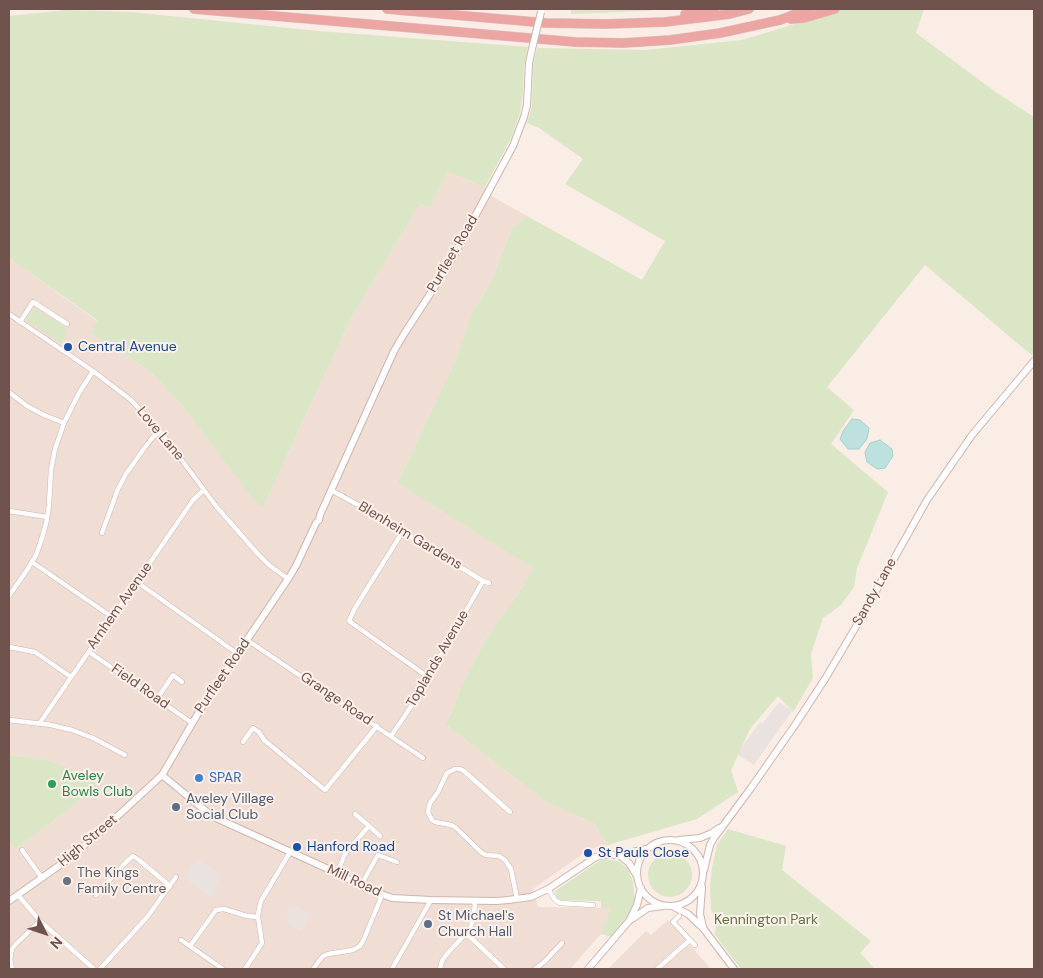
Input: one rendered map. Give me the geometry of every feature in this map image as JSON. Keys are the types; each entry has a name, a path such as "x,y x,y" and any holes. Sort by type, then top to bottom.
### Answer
{"highway":[{"path":"194,9 575,42 623,43 670,40 720,33 780,20 804,18 835,9"},
{"path":"387,9 546,24 664,22 730,14 749,9"},
{"path":"664,22 677,15 714,9"},
{"path":"780,20 809,9"}],"street":[{"name":"Purfleet Road","path":"331,490 394,351 447,268 512,146 527,105 529,64 541,10"},
{"path":"20,322 33,302 67,324"},
{"name":"Love Lane","path":"9,314 94,371 131,400 160,431 204,490 256,553 288,579"},
{"name":"Sandy Lane","path":"704,870 710,845 825,678 927,500 972,435 1034,361"},
{"path":"9,596 32,562 40,544 47,517 51,470 55,450 64,423 79,393 94,371"},
{"path":"9,392 27,406 64,423"},
{"path":"102,533 118,489 126,474 142,450 160,431"},
{"name":"Arnhem Avenue","path":"39,724 194,500 204,490"},
{"name":"Blenheim Gardens","path":"331,490 489,583"},
{"path":"288,579 319,520 331,490"},
{"path":"9,511 47,517"},
{"path":"403,531 355,608 349,621 428,677"},
{"path":"32,562 112,617"},
{"name":"Purfleet Road","path":"162,775 202,705 288,579"},
{"name":"Toplands Avenue","path":"391,736 412,705 483,581"},
{"path":"137,582 238,654"},
{"name":"Grange Road","path":"247,640 423,758"},
{"path":"9,648 36,652 71,677"},
{"name":"Field Road","path":"88,652 192,723"},
{"path":"157,699 173,675 182,682"},
{"path":"9,720 51,725 72,730 93,738 125,756"},
{"path":"243,742 253,728 259,732 264,740 325,790 377,726"},
{"path":"510,812 464,771 455,769 447,773 438,792 430,803 428,812 435,822 456,827 482,853 499,856 505,860 511,869 517,899"},
{"name":"Mill Road","path":"162,775 216,818 392,898 502,901 531,897 548,889 596,857 646,850"},
{"name":"High Street","path":"9,901 76,852 162,775"},
{"path":"355,814 380,836"},
{"path":"337,873 345,854 369,826"},
{"name":"Sandy Lane","path":"679,840 700,838 722,826"},
{"path":"637,876 641,856 654,843 672,839 679,840 690,846 696,851 704,870 700,914 703,928"},
{"path":"22,850 42,878"},
{"path":"245,969 262,943 258,917 261,901 290,852"},
{"path":"361,885 378,855 397,862"},
{"path":"619,855 629,863 637,876 640,888 637,905 629,922"},
{"path":"96,895 133,856 170,886"},
{"path":"100,969 148,916 176,877"},
{"path":"674,907 688,901 702,886"},
{"path":"640,888 651,900 674,907 688,914 703,928 734,969"},
{"path":"548,889 554,900 560,903 593,905"},
{"path":"18,895 40,921 94,969"},
{"path":"312,969 323,956 353,950 360,946 382,895"},
{"path":"392,969 431,900"},
{"path":"440,969 446,955 467,934 473,923 475,900"},
{"path":"588,969 629,922 648,908 665,905"},
{"path":"190,946 216,910 224,909 258,917"},
{"path":"679,916 673,922 695,945"},
{"path":"12,969 10,959 15,944 40,921"},
{"path":"467,934 504,969"},
{"path":"181,940 223,969"},
{"path":"657,969 690,940"},
{"path":"535,969 562,943"}],"shaded area":[{"path":"448,172 485,187 493,197 527,216 512,228 493,278 471,315 455,362 397,483 534,568 525,584 487,637 460,689 451,714 445,724 545,801 593,823 608,845 590,849 533,889 538,907 612,908 601,934 570,969 9,969 9,841 15,849 101,782 45,759 9,755 9,258 97,321 91,334 151,372 189,414 263,507 350,320 420,204 430,208"},
{"path":"779,702 792,711 754,765 737,754 760,722 763,723"},
{"path":"197,859 221,873 212,898 183,878"},
{"path":"292,904 312,914 301,932 285,921"},
{"path":"668,920 711,969 608,969 646,931 651,935"}],"green space":[{"path":"571,9 661,9 571,14"},
{"path":"844,9 924,9 916,33 997,93 1034,117 1034,352 1032,355 1023,348 925,265 827,387 854,410 831,444 888,492 857,568 854,587 841,605 823,618 811,654 813,678 793,712 778,696 750,729 731,770 738,792 697,819 608,845 593,823 545,801 445,724 451,714 460,689 487,637 525,584 533,568 397,483 455,362 471,315 493,278 512,228 527,216 642,280 665,241 565,184 583,159 539,128 527,123 532,107 533,65 537,48 645,50 742,40"},
{"path":"66,10 131,12 318,31 528,47 524,66 520,113 512,136 485,187 448,172 430,208 420,204 350,320 263,507 254,500 189,414 151,372 91,334 97,320 9,258 9,16"},
{"path":"35,308 67,330 61,343 28,321 27,317"},
{"path":"9,755 45,759 102,782 15,849 9,841"},
{"name":"Kennington Park","path":"728,829 786,846 782,870 871,941 860,953 875,969 741,969 715,935 716,925 711,909 710,888 712,868 717,845"},
{"path":"674,853 686,859 691,866 691,884 686,891 679,896 666,897 658,894 651,887 648,871 651,863 658,856"},
{"path":"603,859 618,861 628,869 633,882 635,901 612,937 601,934 611,908 601,908 601,901 560,900 557,898 555,891"}],"water":[{"path":"852,419 860,420 869,428 867,439 859,449 848,449 840,439 843,431"},
{"path":"880,440 892,449 893,456 885,468 877,469 867,462 865,452 870,443"}],"place":[{"name":"Central Avenue","path":"68,347"},
{"name":"SPAR","path":"199,778"},
{"name":"Aveley Bowls Club","path":"52,784"},
{"name":"Aveley Village Social Club","path":"176,807"},
{"name":"Hanford Road","path":"297,847"},
{"name":"St Pauls Close","path":"588,853"},
{"name":"The Kings Family Centre","path":"67,881"},
{"name":"St Michael's Church Hall","path":"428,924"}]}
